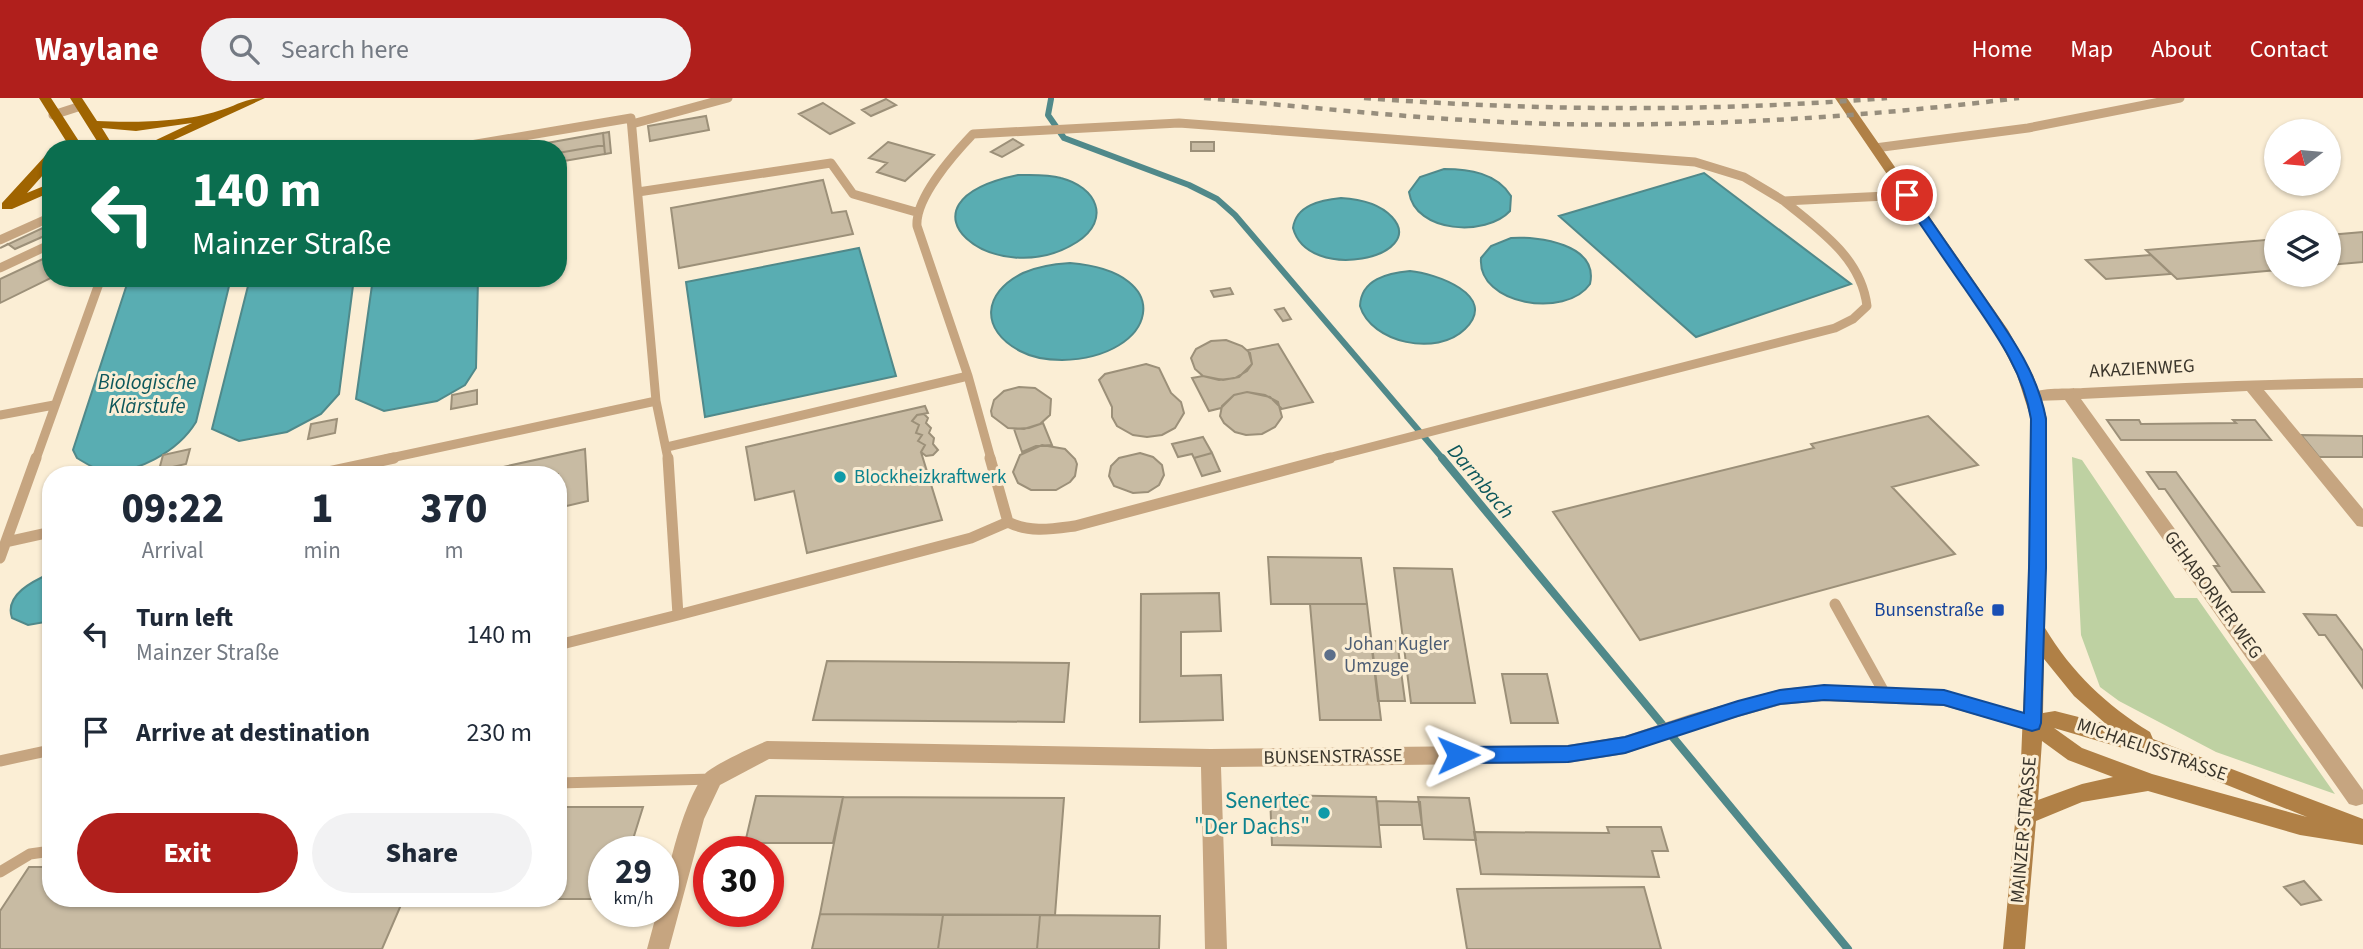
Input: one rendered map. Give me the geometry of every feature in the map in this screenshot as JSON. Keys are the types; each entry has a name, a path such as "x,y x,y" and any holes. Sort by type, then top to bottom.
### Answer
{"main road":[{"path":"44,98 72,140"},
{"path":"164,140 259,98"},
{"name":"MAINZER STRASSE","path":"1841,98 2002,334 2027,376 2039,419 2032,723 2014,949"},
{"path":"79,102 103,140"},
{"path":"92,124 136,127 222,115"},
{"path":"61,140 66,130"},
{"path":"3,207 42,167"},
{"path":"3,207 42,191"},
{"path":"2035,627 2057,664 2087,699 2115,721 2171,753"},
{"name":"MICHAELISSTRASSE","path":"2032,723 2055,719 2074,723 2171,753 2363,829"},
{"name":"MICHAELISSTRASSE","path":"2032,723 2075,754 2151,783 2300,825 2363,835"},
{"path":"2026,816 2046,805 2089,792 2127,784 2151,783"}],"street":[{"name":"AKAZIENWEG","path":"2034,396 2251,385 2363,383"},
{"path":"2251,385 2363,522"},
{"name":"GEHABORNER WEG","path":"2068,394 2356,797"},
{"name":"BUNSENSTRASSE","path":"713,779 767,750 1211,758 1568,754 1625,745 1691,722 1780,697 1824,693 1944,698 2032,723"},
{"path":"1211,758 1216,949"},
{"path":"658,949 694,818 713,779"}],"lane":[{"path":"632,124 728,98"},
{"path":"1875,148 1952,141 2060,124 2180,98"},
{"path":"53,115 79,102"},
{"path":"500,140 631,118 656,401 667,447 678,615"},
{"path":"1179,123 1677,160 1728,170 1784,201 1835,246 1860,276 1867,294 1867,306 1853,319 1835,328 1399,439 1075,526 1042,531 1017,527 1008,522 968,376 917,226 916,212 954,155 973,134 1085,125 1179,123"},
{"path":"638,192 831,163 853,194 916,212"},
{"path":"1784,201 1907,195"},
{"path":"0,240 42,221"},
{"path":"0,268 42,248"},
{"path":"0,558 98,287"},
{"path":"667,447 968,376"},
{"path":"356,466 656,401"},
{"path":"0,415 54,405"},
{"path":"567,643 971,538 1008,522"},
{"path":"6,542 42,534"},
{"path":"1835,604 1885,694"},
{"path":"0,761 42,752"},
{"path":"567,783 713,779"},
{"path":"0,872 30,854 42,852"}],"green space":[{"path":"2072,457 2082,460 2175,598 2197,598 2335,794 2216,752 2119,701 2100,687 2081,635"}],"water":[{"path":"1444,169 1472,171 1498,182 1511,196 1510,211 1485,225 1469,227 1453,227 1424,216 1414,206 1409,192 1420,177"},
{"path":"1704,173 1851,284 1696,337 1559,216"},
{"path":"1018,175 1056,177 1073,182 1083,189 1091,196 1097,214 1088,233 1077,242 1046,255 1015,257 987,251 966,238 956,222 959,205 978,188"},
{"path":"1341,198 1355,199 1387,212 1399,231 1394,243 1381,253 1341,260 1320,256 1303,245 1293,228 1299,214 1318,202"},
{"path":"1511,238 1550,241 1576,251 1590,270 1590,284 1578,295 1544,304 1507,296 1493,287 1484,274 1481,258 1491,246"},
{"path":"859,248 896,376 705,417 686,282"},
{"path":"1070,263 1105,270 1129,282 1141,297 1143,314 1135,331 1119,345 1094,356 1046,359 1020,351 998,333 991,312 993,301 1009,281 1023,273"},
{"path":"1410,271 1447,281 1469,296 1475,306 1474,317 1465,329 1453,338 1422,344 1391,337 1367,319 1360,306 1365,289 1377,279"},
{"name":"Biologische Klärstufe","path":"126,287 229,287 196,422 179,442 155,459 138,466 91,466 77,458 73,450"},
{"name":"Biologische Klärstufe","path":"248,287 353,287 339,394 321,414 287,432 239,441 212,429"},
{"path":"372,287 478,287 476,368 465,385 437,401 384,411 356,399"},
{"path":"42,578 42,623 28,625 12,618 11,610 16,596"}],"building":[{"path":"886,99 896,105 871,116 862,110"},
{"path":"823,103 854,123 830,134 799,114"},
{"path":"706,116 709,130 650,141 648,126"},
{"path":"609,132 611,153 605,154 603,133"},
{"path":"603,133 604,145 567,151 567,140 564,140"},
{"path":"1013,139 1023,145 1002,157 991,152"},
{"path":"888,142 934,155 905,181 877,172 887,163 869,158"},
{"path":"1191,142 1214,142 1214,151 1191,151"},
{"path":"604,145 605,154 567,160 567,151"},
{"path":"823,180 832,213 846,211 853,234 679,268 671,208"},
{"path":"42,228 42,237 15,249 8,244"},
{"path":"2363,232 2363,262 2341,264 2341,234"},
{"path":"2264,240 2264,271 2177,279 2146,250"},
{"path":"2151,255 2171,274 2106,279 2086,260"},
{"path":"42,259 42,282 0,303 0,279"},
{"path":"1230,288 1233,294 1214,297 1211,291"},
{"path":"1284,308 1291,319 1283,321 1275,310"},
{"path":"1226,340 1242,346 1250,353 1252,364 1247,371 1235,378 1219,380 1203,376 1195,369 1191,358 1196,349 1211,341"},
{"path":"1278,344 1313,402 1282,409 1270,397 1247,392 1234,395 1221,408 1209,411 1192,378 1203,376 1223,380 1239,377 1252,364 1248,350"},
{"path":"1146,364 1159,368 1171,393 1181,402 1184,413 1175,428 1162,435 1147,437 1133,435 1117,426 1112,417 1112,407 1099,380 1105,374"},
{"path":"1019,387 1035,388 1051,399 1050,415 1040,424 1024,429 1008,428 992,416 994,400 1004,391"},
{"path":"477,390 477,404 451,409 452,395"},
{"path":"1247,392 1265,395 1278,402 1282,417 1275,427 1262,434 1246,435 1235,432 1224,423 1220,416 1222,406 1234,395"},
{"name":"Blockheizkraftwerk","path":"925,406 928,413 917,415 912,421 919,425 916,433 922,435 918,441 925,445 921,452 942,520 807,553 794,491 755,500 746,447"},
{"path":"924,414 928,418 926,423 931,428 929,433 938,450 933,455 926,456 921,452 925,445 918,441 922,435 916,433 919,425 912,421 917,415"},
{"path":"1928,416 1978,465 1892,487 1955,554 1640,640 1553,512 1814,448 1811,444"},
{"path":"337,419 335,433 308,439 311,424"},
{"path":"2107,420 2139,420 2141,424 2236,423 2233,420 2255,420 2271,440 2121,440"},
{"path":"1043,423 1052,445 1036,446 1022,452 1014,429"},
{"path":"2301,435 2363,436 2363,457 2319,457"},
{"path":"1203,437 1212,453 1194,458 1192,454 1178,457 1172,444"},
{"path":"1042,445 1065,449 1077,464 1075,476 1056,490 1031,490 1018,483 1013,472 1020,455"},
{"path":"190,449 186,464 177,466 160,466 163,455"},
{"path":"585,449 588,501 567,506 567,466 507,466"},
{"path":"1140,453 1153,457 1162,465 1164,475 1159,485 1148,492 1133,493 1114,486 1109,476 1111,466 1119,458"},
{"path":"1212,453 1220,471 1202,476 1194,458"},
{"path":"2147,472 2176,472 2264,592 2232,592 2214,566 2219,566 2165,489 2159,489"},
{"path":"1268,557 1361,558 1367,604 1271,604"},
{"path":"1394,568 1452,569 1475,703 1411,703"},
{"path":"1219,593 1221,631 1181,632 1181,676 1221,675 1223,720 1140,722 1141,594"},
{"path":"1310,604 1367,604 1381,720 1320,720"},
{"path":"2304,614 2336,615 2363,651 2363,688 2325,635 2319,635"},
{"path":"1371,641 1397,641 1405,701 1378,701"},
{"path":"827,661 1069,663 1064,722 813,720"},
{"path":"1502,674 1547,674 1558,723 1511,723"},
{"name":"Senertec \"Der Dachs\"","path":"1270,795 1376,797 1381,847 1272,845"},
{"path":"756,796 843,797 833,843 784,843 784,836 747,836"},
{"path":"843,797 1064,798 1055,915 820,914"},
{"path":"1418,797 1469,798 1476,840 1424,839"},
{"path":"1377,801 1420,802 1422,825 1379,825"},
{"path":"567,807 643,807 634,836 588,836 588,899 567,899"},
{"path":"1607,827 1661,827 1668,851 1652,851 1659,877 1481,874 1474,832 1609,833"},
{"path":"29,867 42,867 42,907 400,907 382,949 0,949 0,911"},
{"path":"2304,881 2321,900 2301,905 2284,887"},
{"path":"1644,887 1661,949 1467,949 1457,889"},
{"path":"820,914 943,915 938,949 812,949"},
{"path":"943,915 1040,915 1037,949 938,949"},
{"path":"1040,915 1160,916 1159,949 1037,949"}],"waterway":[{"name":"Darmbach","path":"1051,99 1048,115 1064,138 1189,185 1217,199 1235,215 1443,459"},
{"name":"Darmbach","path":"1442,458 1848,949"}],"railway":[{"path":"1204,98 1465,120 1611,125 1786,119 1903,111 2019,98"},
{"path":"1364,98 1626,108 1756,106 1887,98"}],"place":[{"name":"Blockheizkraftwerk","path":"840,477"},
{"name":"Bunsenstraße","path":"1998,610"},
{"name":"Johan Kugler Umzuge","path":"1330,655"},
{"name":"Senertec \"Der Dachs\"","path":"1324,813"}],"route":[{"path":"1458,755 1568,754 1625,745 1691,722 1780,697 1824,693 1944,698 2032,723 2038,568 2039,419 2034,396 2027,376 2002,334 1907,195"}]}
